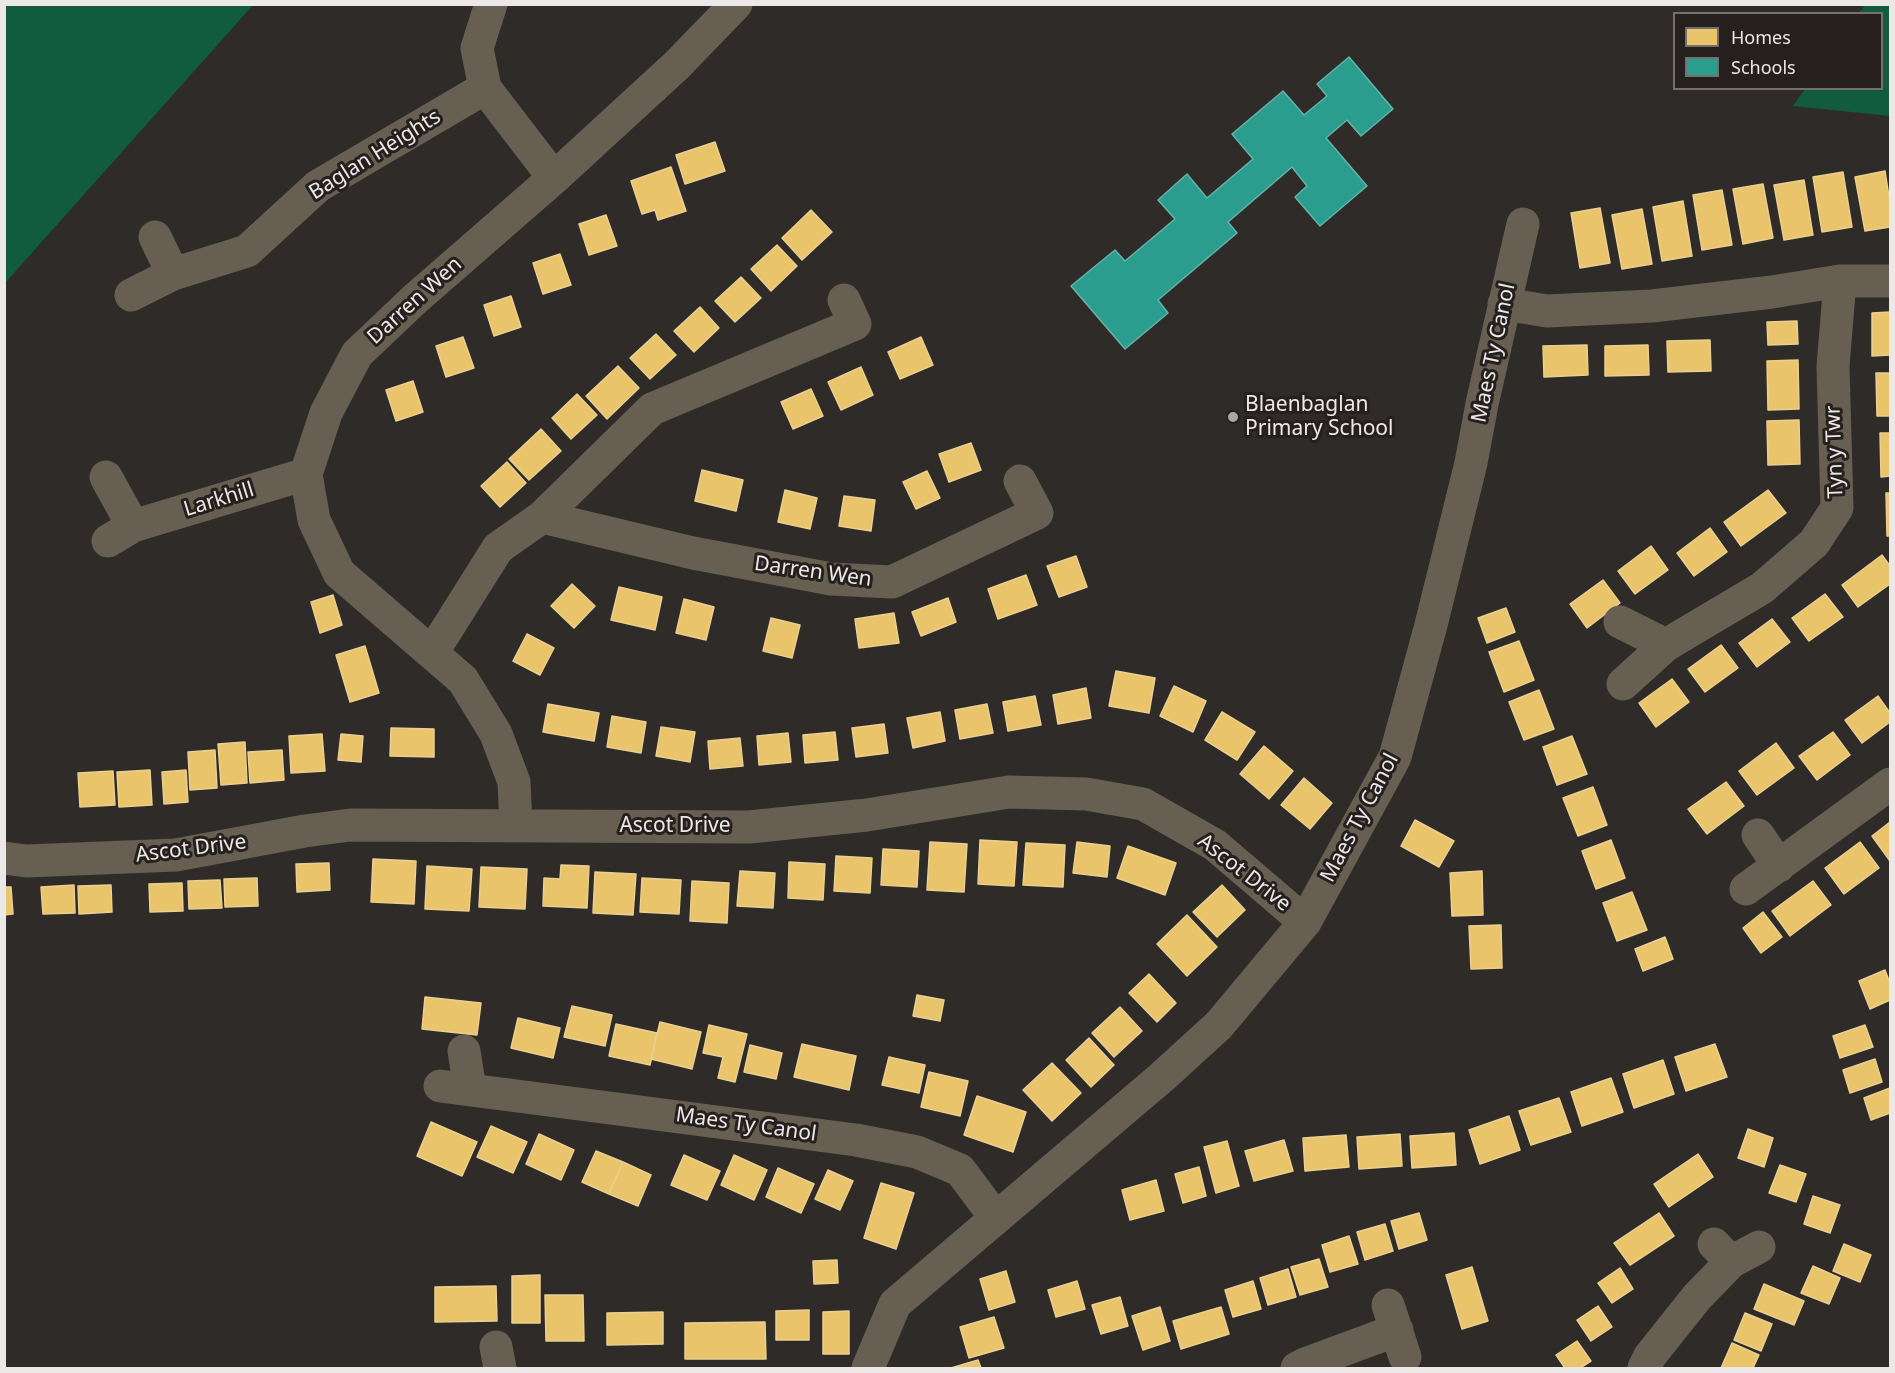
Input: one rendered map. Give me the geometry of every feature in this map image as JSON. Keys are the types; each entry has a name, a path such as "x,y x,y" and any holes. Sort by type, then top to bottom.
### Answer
{"street":[{"path":"491,4 477,48 485,88 554,178"},
{"name":"Darren Wen","path":"516,825 514,782 496,734 463,680 339,573 314,520 306,474 326,413 357,354 415,299 554,178 677,65 736,4"},
{"name":"Baglan Heights","path":"131,295 173,274 247,251 318,186 485,88"},
{"name":"Maes Ty Canol","path":"868,1368 895,1304 1162,1077 1219,1025 1305,922 1395,757 1431,625 1465,486 1523,224"},
{"path":"155,237 173,274"},
{"path":"1504,304 1547,311 1652,306 1772,292 1840,281 1890,281"},
{"name":"Tyn y Twr","path":"1623,684 1666,645 1762,588 1814,543 1837,508 1833,366 1840,281"},
{"path":"432,653 498,548 542,517 652,410 855,324 844,300"},
{"name":"Larkhill","path":"106,477 120,534 306,474"},
{"name":"Darren Wen","path":"542,517 693,553 819,576 892,582 1037,513 1020,481"},
{"path":"1620,622 1666,645"},
{"path":"1746,889 1890,784"},
{"name":"Ascot Drive","path":"4,858 26,861 176,855 304,831 350,825 749,826 867,815 1009,792 1086,794 1143,804 1215,845 1305,922"},
{"path":"1758,835 1779,866"},
{"name":"Maes Ty Canol","path":"464,1051 455,1087 856,1140 917,1152 960,1170 996,1218"},
{"path":"1644,1368 1650,1356 1735,1251"},
{"path":"1297,1368 1396,1330"}],"green space":[{"path":"1866,4 1890,5 1890,116 1793,106 1804,90 1883,90 1883,12 1860,12"},
{"path":"4,5 253,5 5,283"}],"building: Homes":[{"path":"715,142 725,171 685,184 676,155"},
{"path":"671,167 686,211 658,220 655,210 642,214 631,181"},
{"path":"1885,171 1890,203 1890,227 1865,231 1855,177"},
{"path":"1843,172 1852,227 1822,232 1813,177"},
{"path":"1804,180 1813,235 1784,240 1774,185"},
{"path":"1763,184 1773,238 1743,244 1733,189"},
{"path":"1722,190 1732,245 1702,250 1693,195"},
{"path":"1683,201 1692,256 1662,261 1653,207"},
{"path":"1600,208 1610,263 1580,268 1571,213"},
{"path":"1642,209 1652,264 1622,269 1612,215"},
{"path":"811,210 832,232 802,260 782,238"},
{"path":"606,215 617,246 589,255 579,224"},
{"path":"777,245 797,266 771,291 751,269"},
{"path":"560,254 571,285 543,294 533,263"},
{"path":"741,277 761,298 735,322 715,301"},
{"path":"511,296 521,327 494,336 484,305"},
{"path":"700,307 719,328 694,352 674,331"},
{"path":"1890,312 1890,355 1872,356 1872,313"},
{"path":"1797,321 1798,344 1768,345 1767,322"},
{"path":"656,334 676,355 650,379 630,358"},
{"path":"463,337 474,368 446,377 436,346"},
{"path":"921,337 933,365 900,379 888,352"},
{"path":"1710,340 1711,371 1668,372 1667,341"},
{"path":"1587,345 1588,375 1544,377 1543,346"},
{"path":"1648,345 1649,375 1605,376 1605,346"},
{"path":"1798,360 1799,409 1768,410 1767,361"},
{"path":"618,366 639,388 607,419 586,396"},
{"path":"861,367 873,395 841,410 828,382"},
{"path":"1876,373 1890,373 1890,416 1877,416"},
{"path":"413,381 423,412 396,421 386,390"},
{"path":"811,389 823,416 793,429 781,402"},
{"path":"577,394 597,415 571,439 552,418"},
{"path":"1799,420 1800,464 1768,465 1767,421"},
{"path":"541,429 561,451 529,480 509,459"},
{"path":"1880,433 1890,433 1890,476 1881,477"},
{"path":"971,443 981,470 949,482 939,454"},
{"path":"507,462 526,483 500,507 481,486"},
{"path":"702,470 743,480 736,511 695,501"},
{"path":"927,471 940,498 916,509 903,482"},
{"path":"785,490 817,498 810,529 778,522"},
{"path":"1768,490 1786,513 1741,546 1724,522"},
{"path":"1886,493 1890,493 1890,536 1887,536"},
{"path":"844,496 875,500 871,531 839,526"},
{"path":"1710,528 1727,552 1694,576 1677,553"},
{"path":"1651,546 1668,570 1635,594 1618,571"},
{"path":"1882,555 1890,566 1890,584 1858,607 1842,585"},
{"path":"1076,556 1087,587 1059,597 1047,566"},
{"path":"1026,575 1037,605 998,619 988,589"},
{"path":"1603,580 1620,603 1587,628 1570,604"},
{"path":"572,584 595,606 574,628 551,606"},
{"path":"619,587 662,597 655,630 611,620"},
{"path":"1825,594 1843,617 1809,641 1792,618"},
{"path":"333,595 342,625 320,633 311,602"},
{"path":"948,598 956,622 921,636 912,612"},
{"path":"684,599 714,607 706,640 676,633"},
{"path":"1506,608 1515,632 1487,643 1478,618"},
{"path":"894,613 899,643 859,648 855,619"},
{"path":"771,618 800,625 792,658 763,651"},
{"path":"1772,619 1790,642 1757,667 1739,643"},
{"path":"527,634 554,648 540,675 513,661"},
{"path":"1519,641 1534,680 1504,692 1489,652"},
{"path":"1721,645 1738,668 1705,692 1688,669"},
{"path":"365,646 379,693 350,702 336,655"},
{"path":"1116,671 1155,678 1149,713 1109,706"},
{"path":"1672,679 1689,702 1656,727 1639,703"},
{"path":"1174,686 1206,701 1193,732 1160,716"},
{"path":"1086,688 1091,718 1058,724 1053,695"},
{"path":"1539,690 1554,729 1524,740 1509,702"},
{"path":"1035,696 1041,725 1008,731 1003,702"},
{"path":"1878,696 1890,713 1890,722 1862,743 1845,720"},
{"path":"548,704 599,713 594,741 543,732"},
{"path":"987,704 993,733 960,739 955,710"},
{"path":"940,712 945,741 913,748 907,718"},
{"path":"1222,712 1255,732 1237,760 1205,740"},
{"path":"612,716 646,722 641,753 607,747"},
{"path":"884,724 888,753 856,757 852,728"},
{"path":"661,727 695,732 690,762 656,756"},
{"path":"391,728 434,729 434,757 390,756"},
{"path":"835,732 838,760 805,763 803,735"},
{"path":"1833,732 1850,755 1817,780 1799,756"},
{"path":"788,733 791,762 759,765 757,736"},
{"path":"322,734 325,771 291,773 289,736"},
{"path":"341,734 363,736 361,762 338,760"},
{"path":"1572,736 1587,774 1557,785 1543,747"},
{"path":"740,738 743,766 710,769 708,741"},
{"path":"245,742 247,783 221,785 218,744"},
{"path":"1776,743 1794,768 1757,795 1739,771"},
{"path":"1264,746 1293,771 1269,799 1240,774"},
{"path":"215,750 217,788 190,790 188,752"},
{"path":"282,750 284,780 250,783 248,752"},
{"path":"150,770 152,805 119,807 117,772"},
{"path":"186,770 188,802 164,804 162,772"},
{"path":"113,771 115,805 80,807 78,773"},
{"path":"1304,778 1332,803 1310,829 1281,805"},
{"path":"1726,782 1744,806 1707,834 1688,809"},
{"path":"1593,787 1607,825 1578,836 1563,798"},
{"path":"1415,820 1454,841 1439,867 1401,846"},
{"path":"1890,822 1890,861 1872,836"},
{"path":"980,840 1017,842 1014,886 978,884"},
{"path":"1611,840 1625,878 1596,889 1582,851"},
{"path":"930,842 967,844 964,892 927,890"},
{"path":"1077,842 1110,846 1107,877 1073,873"},
{"path":"1860,842 1879,868 1844,894 1825,868"},
{"path":"1026,843 1065,845 1063,887 1023,885"},
{"path":"1128,846 1176,863 1165,895 1117,878"},
{"path":"883,849 919,851 917,887 881,885"},
{"path":"836,856 872,858 870,893 834,891"},
{"path":"373,859 416,861 414,904 371,902"},
{"path":"789,862 825,864 823,900 788,898"},
{"path":"329,863 330,890 297,892 296,864"},
{"path":"561,865 589,866 587,908 543,906 544,878 560,879"},
{"path":"427,866 472,869 469,911 425,909"},
{"path":"481,867 527,869 525,909 479,907"},
{"path":"740,871 775,873 773,908 737,906"},
{"path":"1482,871 1483,915 1452,916 1450,873"},
{"path":"595,872 636,874 633,915 593,913"},
{"path":"257,878 258,906 225,907 224,879"},
{"path":"642,878 681,880 679,914 640,912"},
{"path":"220,880 222,908 189,909 188,881"},
{"path":"692,881 729,883 727,923 690,921"},
{"path":"1813,881 1831,905 1790,936 1772,911"},
{"path":"182,883 183,911 150,912 149,884"},
{"path":"74,885 75,913 43,914 41,887"},
{"path":"111,885 112,912 79,914 78,886"},
{"path":"1222,885 1245,910 1217,937 1193,912"},
{"path":"4,887 11,887 13,914 4,915"},
{"path":"1632,892 1647,930 1617,941 1603,903"},
{"path":"1763,912 1782,937 1761,953 1743,928"},
{"path":"1187,915 1217,947 1187,976 1157,944"},
{"path":"1501,925 1502,968 1471,969 1469,926"},
{"path":"1665,937 1673,959 1643,971 1635,949"},
{"path":"1885,970 1890,983 1890,1000 1870,1009 1859,981"},
{"path":"1149,974 1176,1003 1157,1022 1129,993"},
{"path":"917,995 944,1000 940,1021 913,1016"},
{"path":"425,997 481,1003 477,1035 422,1029"},
{"path":"572,1006 612,1015 605,1046 564,1037"},
{"path":"1120,1007 1142,1031 1114,1057 1092,1033"},
{"path":"518,1018 560,1028 553,1058 511,1048"},
{"path":"660,1022 701,1032 692,1069 651,1059"},
{"path":"616,1024 657,1033 650,1065 609,1056"},
{"path":"709,1025 747,1034 735,1082 718,1078 723,1057 703,1053"},
{"path":"1865,1025 1873,1047 1840,1058 1833,1036"},
{"path":"1089,1038 1114,1065 1091,1087 1066,1060"},
{"path":"802,1044 856,1056 849,1090 794,1077"},
{"path":"1715,1044 1727,1077 1686,1091 1675,1057"},
{"path":"750,1045 782,1053 776,1079 744,1072"},
{"path":"889,1057 925,1065 919,1093 882,1085"},
{"path":"1875,1059 1882,1082 1850,1093 1843,1070"},
{"path":"1663,1060 1674,1094 1634,1108 1623,1074"},
{"path":"1052,1063 1081,1093 1052,1121 1023,1090"},
{"path":"929,1072 968,1081 960,1116 921,1107"},
{"path":"1611,1078 1623,1112 1582,1126 1571,1092"},
{"path":"1890,1088 1890,1113 1871,1120 1864,1098"},
{"path":"977,1096 1026,1112 1013,1152 964,1135"},
{"path":"1559,1098 1571,1132 1531,1145 1519,1111"},
{"path":"1509,1116 1520,1150 1480,1164 1469,1130"},
{"path":"431,1122 477,1142 462,1176 417,1156"},
{"path":"491,1126 527,1142 513,1173 477,1157"},
{"path":"1748,1129 1773,1138 1764,1167 1738,1158"},
{"path":"1454,1133 1456,1165 1412,1168 1410,1136"},
{"path":"539,1134 574,1150 561,1180 526,1164"},
{"path":"1400,1134 1402,1166 1359,1169 1357,1137"},
{"path":"1346,1135 1349,1167 1305,1171 1303,1138"},
{"path":"1284,1140 1293,1171 1254,1181 1245,1151"},
{"path":"1227,1141 1239,1186 1216,1193 1204,1147"},
{"path":"596,1151 623,1162 609,1194 582,1182"},
{"path":"1698,1154 1713,1177 1669,1207 1654,1184"},
{"path":"684,1155 720,1171 707,1200 671,1185"},
{"path":"734,1155 767,1170 754,1200 721,1185"},
{"path":"623,1162 651,1175 638,1206 609,1194"},
{"path":"1780,1165 1806,1174 1796,1202 1769,1193"},
{"path":"1199,1167 1206,1196 1183,1203 1175,1174"},
{"path":"778,1168 814,1184 801,1213 766,1197"},
{"path":"828,1170 853,1181 840,1210 815,1199"},
{"path":"1156,1180 1164,1211 1130,1220 1122,1190"},
{"path":"881,1183 914,1193 896,1249 864,1238"},
{"path":"1813,1196 1840,1205 1830,1233 1804,1224"},
{"path":"1419,1213 1427,1240 1399,1249 1391,1221"},
{"path":"1659,1213 1674,1236 1630,1265 1614,1243"},
{"path":"1385,1224 1393,1251 1365,1260 1357,1232"},
{"path":"1349,1236 1358,1264 1330,1272 1322,1245"},
{"path":"1844,1244 1871,1255 1860,1282 1833,1271"},
{"path":"1319,1259 1328,1287 1300,1295 1291,1267"},
{"path":"837,1260 838,1283 814,1284 813,1261"},
{"path":"1813,1266 1840,1278 1829,1304 1801,1293"},
{"path":"1472,1267 1488,1321 1462,1329 1446,1275"},
{"path":"1620,1268 1633,1289 1612,1303 1598,1283"},
{"path":"1288,1269 1296,1297 1268,1305 1260,1278"},
{"path":"1006,1271 1015,1302 989,1310 980,1279"},
{"path":"540,1275 540,1323 512,1323 512,1276"},
{"path":"1077,1281 1085,1309 1056,1317 1048,1290"},
{"path":"1253,1281 1261,1309 1233,1317 1225,1290"},
{"path":"1764,1284 1804,1301 1794,1325 1754,1309"},
{"path":"496,1286 497,1321 435,1322 435,1287"},
{"path":"545,1295 583,1295 584,1341 546,1341"},
{"path":"1120,1297 1128,1326 1101,1334 1092,1305"},
{"path":"1598,1306 1612,1327 1591,1341 1577,1320"},
{"path":"1160,1307 1170,1341 1143,1350 1132,1316"},
{"path":"1221,1307 1229,1334 1181,1349 1173,1321"},
{"path":"809,1310 809,1340 776,1340 776,1311"},
{"path":"849,1311 849,1354 823,1354 823,1312"},
{"path":"663,1312 663,1344 607,1345 607,1313"},
{"path":"1745,1313 1772,1324 1761,1351 1734,1340"},
{"path":"994,1317 1004,1348 969,1358 960,1327"},
{"path":"765,1322 766,1359 685,1359 685,1323"},
{"path":"1577,1341 1591,1361 1580,1368 1565,1368 1556,1355"},
{"path":"1732,1343 1759,1355 1753,1368 1721,1368"},
{"path":"978,1360 981,1368 951,1368"}],"building: Schools":[{"path":"1349,57 1393,109 1361,136 1347,120 1326,138 1367,186 1320,226 1295,197 1307,186 1292,167 1228,222 1237,233 1158,300 1168,313 1125,349 1071,286 1115,250 1125,261 1175,219 1158,200 1187,174 1207,198 1253,159 1232,134 1283,91 1304,115 1327,96 1317,84"}],"place":[{"name":"Blaenbaglan Primary School","path":"1233,417"}]}
